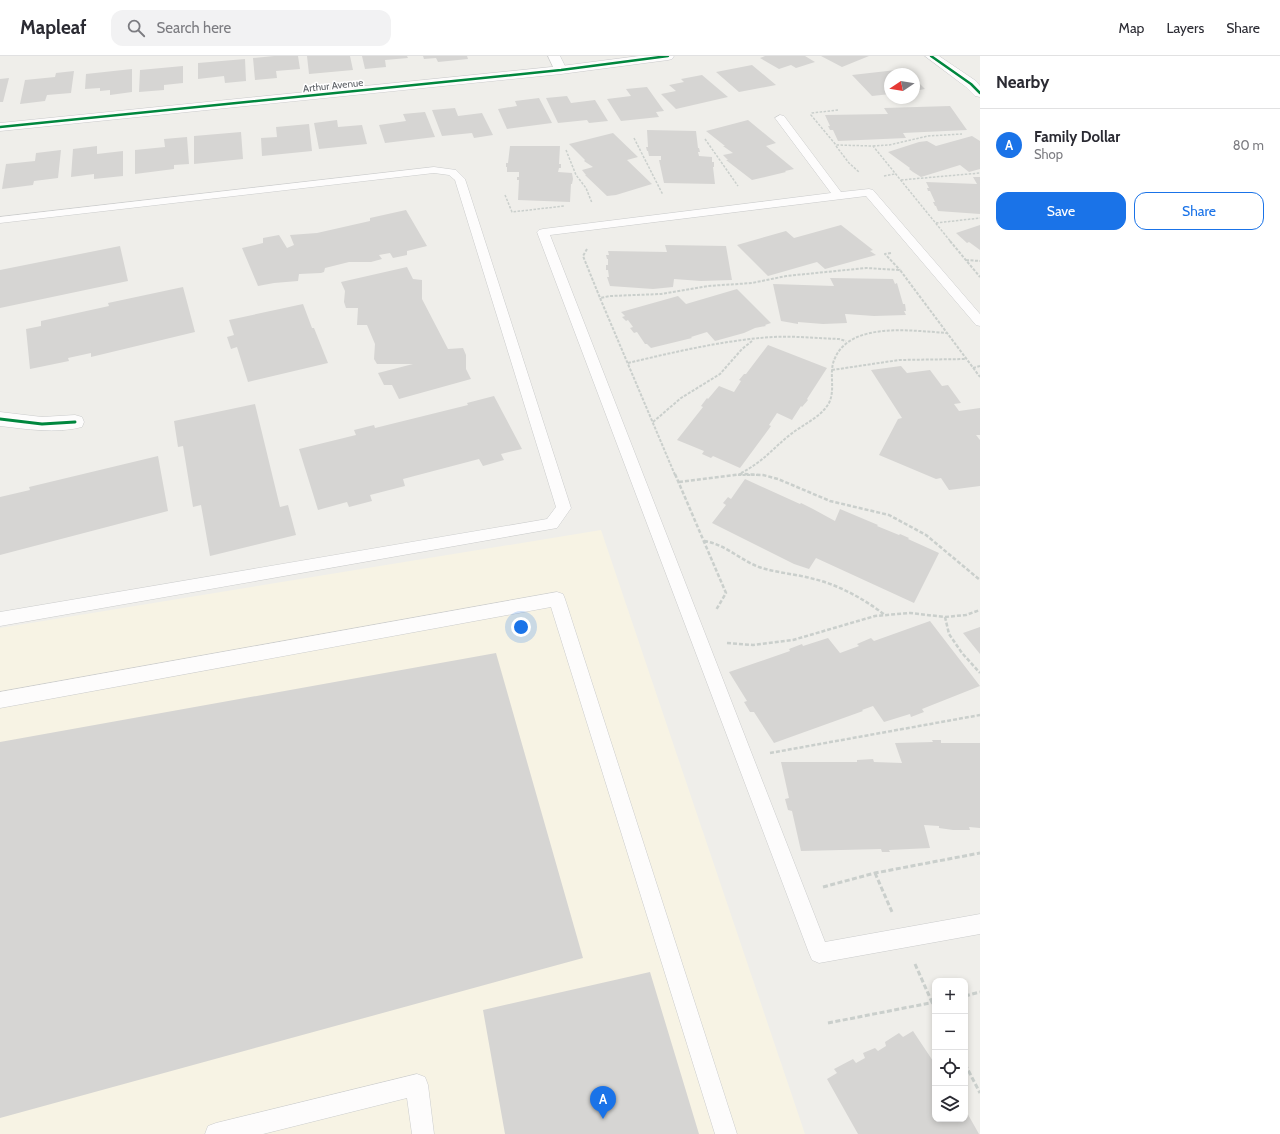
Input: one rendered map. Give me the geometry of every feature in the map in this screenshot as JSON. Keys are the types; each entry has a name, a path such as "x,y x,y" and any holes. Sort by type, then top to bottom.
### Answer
{"street":[{"path":"554,56 561,70"},
{"name":"Arthur Avenue","path":"0,127 561,70 668,56"},
{"path":"931,56 971,84 980,93"},
{"path":"0,419 42,424 75,422"}],"lane":[{"path":"780,118 838,196"},
{"path":"0,220 434,170 452,172 460,179 564,508 552,524 0,620"},
{"path":"980,322 869,192 542,232 819,953 980,924"},
{"path":"0,700 557,599 726,1134"},
{"path":"216,1134 262,1128 417,1085 423,1134"}],"path":[{"path":"873,146 889,145 928,136 962,134"},
{"path":"634,138 663,196"},
{"path":"705,139 735,184 740,188"},
{"path":"836,145 849,163 861,174"},
{"path":"566,150 576,175 586,188 592,203"},
{"path":"901,180 980,173"},
{"path":"882,176 896,174"},
{"path":"936,223 980,218"},
{"path":"589,247 585,250 583,256 726,593 712,616"},
{"path":"897,253 885,254 900,270 980,377"},
{"path":"966,260 980,262"},
{"path":"600,298 661,294 708,286 752,283 786,276 866,268 900,270"},
{"path":"679,482 740,473 759,463 792,432 813,419 828,404 831,397 834,359 838,348 846,342 866,333 947,333"},
{"path":"628,363 665,354 754,339 792,337 839,339 846,342"},
{"path":"653,422 680,398 700,385 715,378 725,369 743,346 754,339"},
{"path":"832,370 899,360 966,358"},
{"path":"973,368 980,366"},
{"path":"740,473 764,475 824,499 855,505 889,515 919,529 950,553 980,580"},
{"path":"704,541 715,542 725,546 752,564 823,582 869,603 885,615"},
{"path":"726,643 753,645 787,641 845,626 875,616 910,614 945,617 980,610"},
{"path":"945,617 949,634 962,653 980,673"},
{"path":"766,753 980,715"},
{"path":"818,888 875,872 980,853"},
{"path":"875,872 903,938 932,998"},
{"path":"968,995 980,992"},
{"path":"828,1023 932,1002"},
{"path":"968,1070 980,1093"}],"shaded area":[{"path":"601,530 805,1134 0,1134 0,628"}],"building":[{"path":"298,56 300,69 276,71 277,78 255,80 253,58"},
{"path":"307,56 350,56 353,70 309,74"},
{"path":"362,56 407,56 408,58 385,60 386,67 365,69"},
{"path":"423,56 467,56 468,59 438,62 436,58 424,59"},
{"path":"765,56 805,56 815,62 796,68 791,65 779,69 760,58"},
{"path":"821,56 869,56 842,67"},
{"path":"245,59 246,81 225,83 224,76 198,79 198,63"},
{"path":"752,65 776,85 739,92 716,72"},
{"path":"183,66 183,83 164,85 164,90 139,92 140,70"},
{"path":"132,69 132,92 110,95 110,90 100,91 100,88 85,89 86,74"},
{"path":"74,71 71,93 47,95 45,101 20,104 25,80 55,77 56,73"},
{"path":"884,71 884,95 872,96 852,75"},
{"path":"702,75 728,97 676,109 661,94 676,91 669,85 684,82 681,79"},
{"path":"9,78 3,102 0,102 0,79"},
{"path":"920,84 925,89 920,90"},
{"path":"647,87 664,111 656,112 659,117 621,121 607,99 631,96 626,89"},
{"path":"567,96 571,103 595,100 608,121 589,123 587,120 558,123 546,98"},
{"path":"539,98 552,123 507,129 498,109 517,106 515,101"},
{"path":"950,106 967,130 903,133 906,138 838,141 833,130 830,130 828,126 830,126 825,115 888,114 884,108"},
{"path":"455,108 458,116 482,113 493,135 474,138 472,133 442,136 432,110"},
{"path":"425,112 435,137 385,143 379,125 406,121 403,114"},
{"path":"337,120 338,127 362,125 367,144 319,149 314,123"},
{"path":"748,120 776,143 766,146 794,169 752,180 726,160 728,160 723,155 733,153 706,131"},
{"path":"309,124 312,151 262,156 261,138 277,137 276,127"},
{"path":"647,130 696,131 698,148 700,152 698,152 699,156 712,157 712,162 714,162 713,167 715,184 664,183 659,160 661,160 661,156 649,156 647,151"},
{"path":"241,132 243,159 194,164 194,136"},
{"path":"613,133 638,157 627,160 652,184 616,195 607,196 585,175 582,170 593,167 584,161 585,160 569,144"},
{"path":"972,136 980,141 980,169 969,172 960,165 921,177 888,152 919,142 927,141 936,146"},
{"path":"187,137 189,164 174,165 174,169 135,174 135,150 165,147 164,139"},
{"path":"97,146 97,154 123,151 123,176 94,179 94,174 71,177 73,149"},
{"path":"510,146 560,146 559,164 561,164 561,168 559,168 558,172 572,173 573,179 571,184 570,202 518,200 519,180 517,180 517,177 519,177 519,172 507,172 506,167 506,163 508,163"},
{"path":"61,150 58,178 34,181 33,185 2,189 6,164 35,161 36,153"},
{"path":"973,177 980,177 980,214 938,211 933,202 935,202 930,191 928,191 927,188 929,188 926,182 977,184"},
{"path":"406,210 427,246 407,251 407,255 393,258 390,253 379,255 382,259 371,262 349,262 325,268 324,272 321,273 299,274 298,281 258,286 242,248 263,243 263,238 279,235 287,248 294,245 290,235 317,233 370,221 370,218"},
{"path":"841,225 873,250 870,251 876,255 825,269 817,262 768,276 737,245 786,231 794,238"},
{"path":"980,225 980,250 969,242 967,243 956,233"},
{"path":"665,245 726,246 732,280 701,281 674,279 673,287 653,289 610,286 607,277 609,277 608,270 606,270 608,259 606,255 609,255 608,251 667,252"},
{"path":"120,246 128,281 0,308 0,270"},
{"path":"407,267 413,279 422,280 422,299 448,349 463,348 466,355 466,369 471,379 399,399 392,385 384,385 378,373 413,364 377,364 374,359 375,344 367,325 357,325 358,308 346,308 344,302 345,291 341,282"},
{"path":"830,278 893,279 895,284 897,283 903,304 905,304 906,311 904,311 906,315 874,316 845,314 847,323 823,324 798,322 798,324 781,321 773,284 834,286"},
{"path":"183,287 195,332 91,357 91,353 68,358 69,361 30,369 26,329 41,326 41,321 109,306 108,303"},
{"path":"737,289 771,323 765,325 766,326 715,341 707,332 691,337 692,338 651,348 645,344 637,332 634,333 630,328 633,327 628,320 626,321 622,317 625,316 621,312 678,296 686,304"},
{"path":"303,304 328,363 248,382 237,347 231,349 227,337 234,335 229,320"},
{"path":"768,345 827,368 807,399 808,400 802,407 801,406 792,420 777,413 769,425 771,426 740,468 713,456 711,458 702,454 704,451 677,440 703,407 701,406 707,398 708,399 719,386 734,392 741,381 739,380 744,374 746,374"},
{"path":"901,366 907,373 930,370 942,386 948,385 961,403 954,404 959,411 980,408 980,435 976,435 980,440 980,486 949,490 941,478 936,479 879,455 898,419 902,418 871,370"},
{"path":"494,396 522,449 501,454 504,460 483,466 479,459 403,479 405,486 370,495 372,501 349,507 347,502 318,510 299,449 356,435 354,430 374,425 375,428 468,405 467,403"},
{"path":"255,404 280,507 288,505 296,535 210,556 201,505 193,507 183,446 178,447 174,421"},
{"path":"158,456 168,511 0,555 0,497 30,490 29,487"},
{"path":"745,479 800,504 801,503 835,521 840,509 878,525 877,526 909,538 908,539 939,553 914,603 816,558 809,569 794,564 712,523 726,505 723,503 728,497 731,499"},
{"path":"930,621 980,686 922,709 924,712 911,717 910,714 884,722 873,706 774,743 754,712 750,712 744,702 747,701 729,672 790,651 789,649 802,644 803,646 828,638 840,653 859,646 857,644 871,638 874,641"},
{"path":"980,627 980,654 963,633"},
{"path":"496,653 583,958 0,1118 0,742"},
{"path":"932,740 941,740 941,743 980,743 980,828 969,827 970,830 953,830 939,828 939,826 924,825 930,848 889,850 890,852 882,852 881,849 801,851 792,811 788,810 785,799 789,798 781,762 857,762 857,760 873,759 874,762 902,763 895,743 933,742"},
{"path":"650,972 699,1134 505,1134 483,1010"},
{"path":"913,1031 932,1060 932,1122 968,1122 968,1115 979,1134 858,1134 827,1079 837,1073 834,1069 853,1059 856,1063 865,1058 863,1053 875,1048 878,1051 886,1046 885,1042 899,1033 903,1037"}],"cycle path":[{"path":"0,127 561,70 668,56"},
{"path":"931,56 971,84 980,93"},
{"path":"0,419 42,424 75,422"}],"place":[{"name":"Family Dollar","path":"603,1119"}]}
